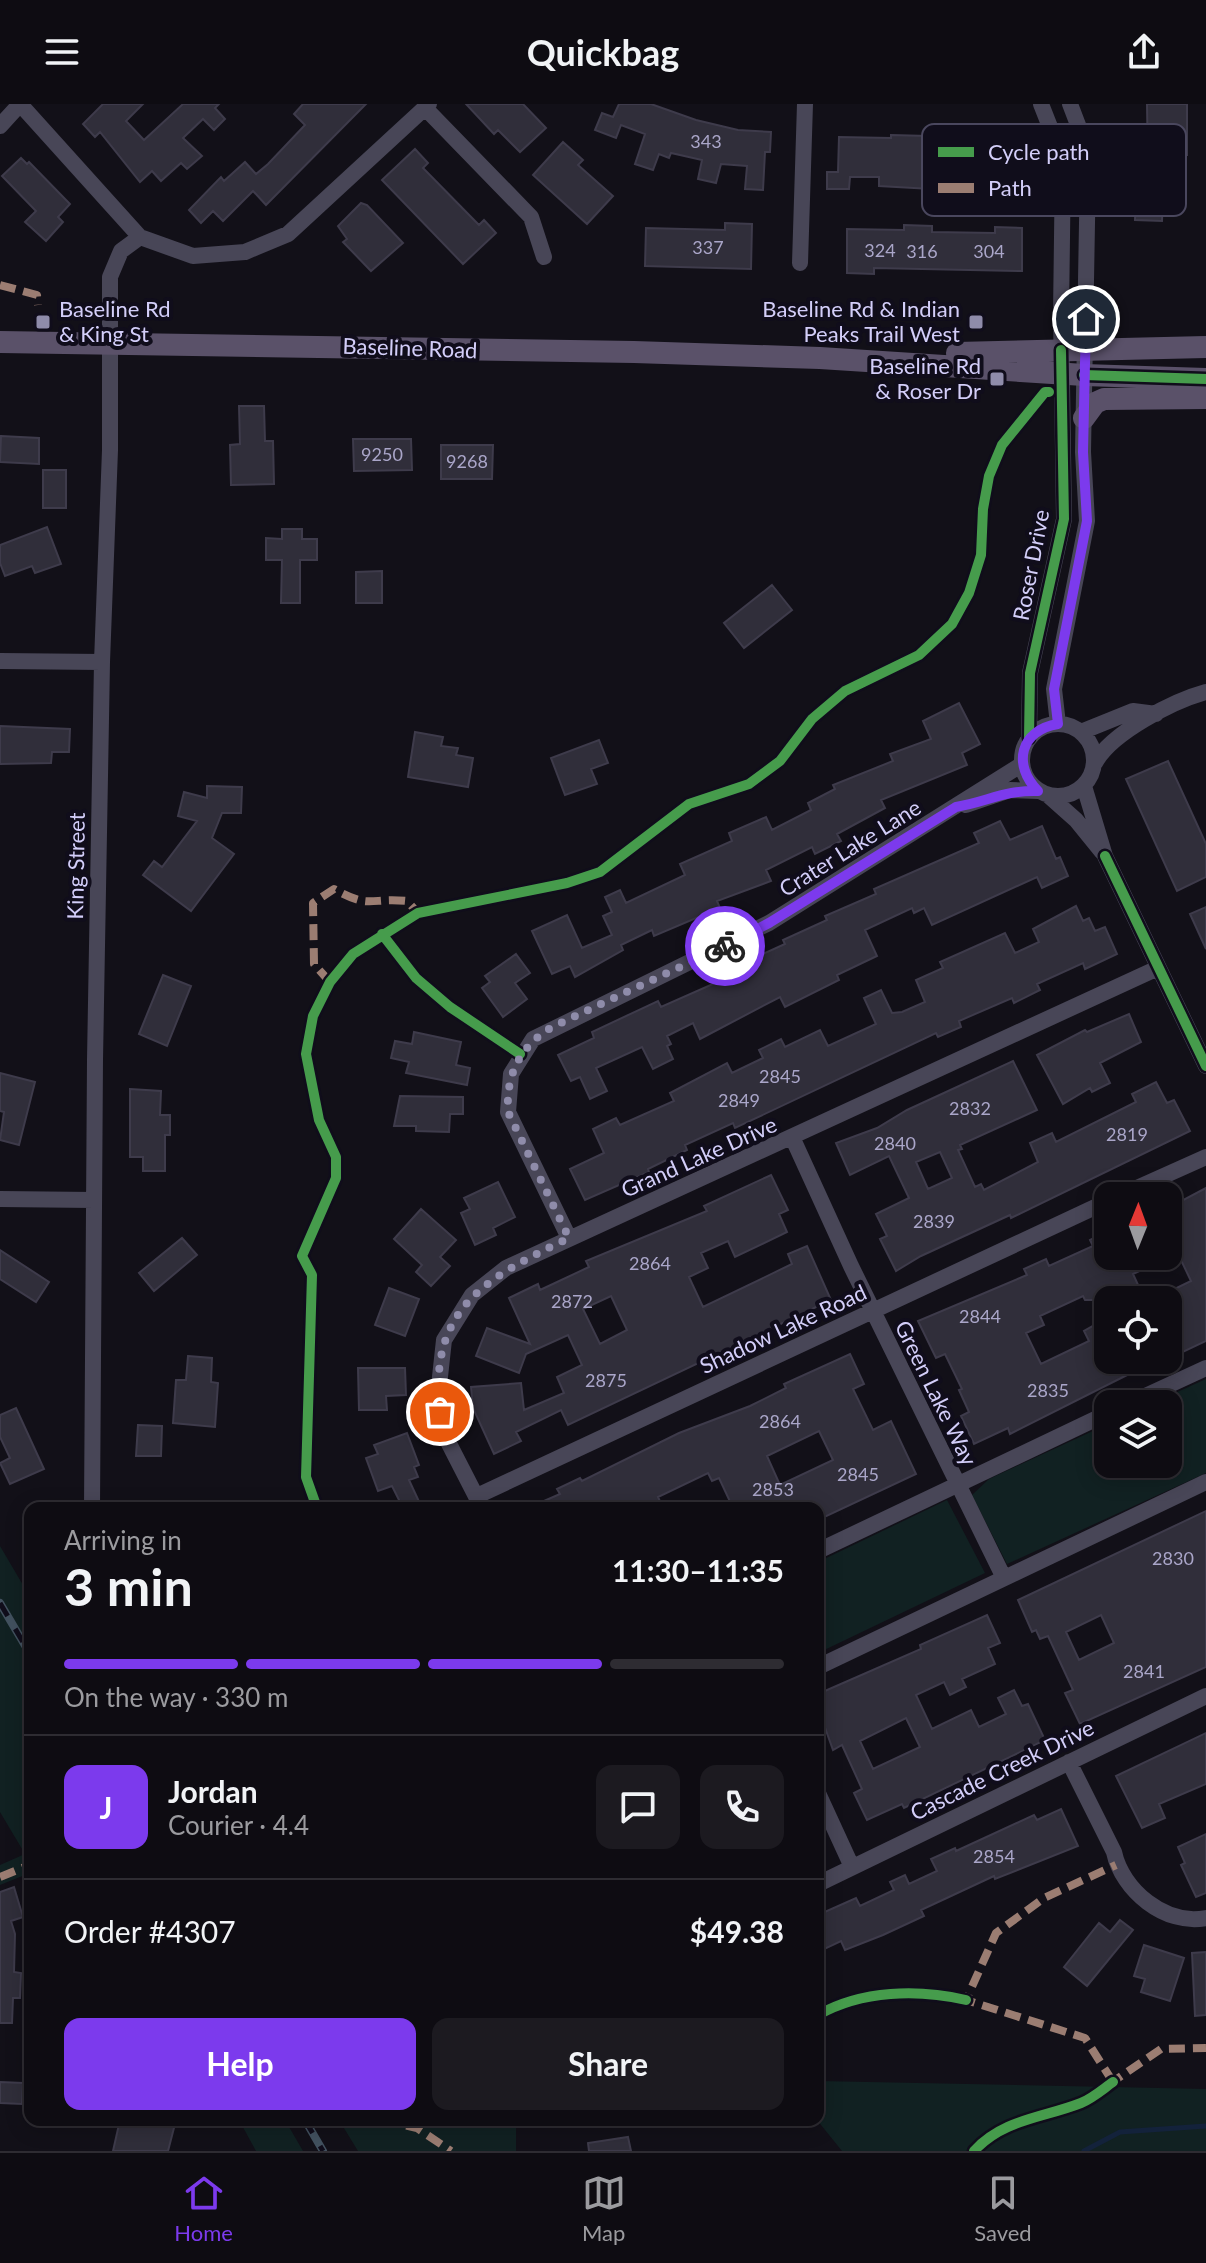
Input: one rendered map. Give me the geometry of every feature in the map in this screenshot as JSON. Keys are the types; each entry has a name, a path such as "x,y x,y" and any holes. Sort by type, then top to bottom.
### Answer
{"main road":[{"name":"Baseline Road","path":"0,342 820,358 1069,366 1206,379"},
{"name":"Baseline Road","path":"1069,366 1086,349 1206,347"},
{"path":"1084,418 1095,403 1106,398 1206,398"}],"street":[{"path":"0,126 20,104 140,237 193,256 245,252 288,234 427,106 531,217 544,257"},
{"path":"800,263 805,104"},
{"path":"1041,104 1049,124"},
{"path":"1070,104 1078,124"},
{"path":"1065,216 1069,366"},
{"path":"1086,349 1087,216"},
{"name":"King Street","path":"92,1502 102,662 112,343 110,277 121,251 140,237"},
{"name":"Roser Drive","path":"1058,724 1054,689 1087,521 1084,418 1069,366"},
{"name":"Roser Drive","path":"1029,738 1030,673 1064,519 1069,366"},
{"path":"0,661 102,662"},
{"path":"1044,794 1064,796 1084,786 1103,748 1156,714 1206,692"},
{"path":"1081,732 1133,711 1156,714"},
{"path":"1095,763 1093,750 1081,732 1058,724 1040,728 1029,738 1023,748 1021,765 1027,780 1076,820 1105,856"},
{"name":"Crater Lake Lane","path":"569,1238 508,1112 511,1074 533,1039 769,923 1021,765"},
{"path":"1084,786 1105,856 1206,1066"},
{"name":"Crater Lake Lane","path":"956,807 977,803 1010,790 1044,794"},
{"name":"Grand Lake Drive","path":"480,1502 442,1430 438,1395 444,1340 472,1295 506,1268 793,1139 1158,968"},
{"name":"Green Lake Way","path":"793,1139 872,1310 1004,1578"},
{"path":"1150,1182 1206,1157"},
{"path":"0,1199 94,1200"},
{"name":"Shadow Lake Road","path":"480,1502 872,1310 1094,1207"},
{"path":"1158,1390 1206,1368"},
{"path":"824,1548 1094,1420"},
{"path":"824,1664 1206,1482"},
{"name":"Cascade Creek Drive","path":"824,1881 1206,1696"},
{"path":"1069,1762 1114,1852 1116,1865 1142,1898 1165,1914 1195,1920 1206,1918"},
{"path":"824,1806 852,1867"}],"shaded area":[{"path":"1206,1379 1206,1473 1007,1564 972,1495 989,1479 1094,1430 1094,1478 1182,1478 1182,1390"},
{"path":"947,1500 985,1573 824,1650 824,1559"},
{"path":"0,1546 24,1587 24,1852 0,1812"},
{"path":"24,1854 24,1875 0,1885 0,1865"},
{"path":"824,2081 1206,2089 1206,2151 842,2151 822,2126"},
{"path":"242,2126 288,2126 303,2151 256,2151"},
{"path":"343,2126 516,2126 516,2151 358,2151"}],"building":[{"path":"103,104 143,104 126,121 144,140 183,104 219,104 215,108 225,119 214,130 203,119 183,138 202,156 187,169 181,163 161,181 152,171 140,182 100,132 95,137 83,124"},
{"path":"303,104 366,104 266,205 253,191 223,221 213,211 201,223 189,210 221,177 224,181 245,162 256,174 268,164 305,125 294,114"},
{"path":"466,104 523,104 546,128 520,152 498,130 494,134"},
{"path":"619,104 651,104 696,120 738,130 771,132 770,152 765,152 763,190 745,189 747,166 721,164 716,183 698,179 702,160 671,153 669,158 659,154 653,170 635,164 645,134 621,125 616,138 595,130 602,113 613,117"},
{"path":"1147,104 1187,104 1187,155 1186,124 1147,124"},
{"path":"891,135 922,136 922,188 879,186 879,177 850,177 849,189 827,189 827,172 838,172 839,137 891,138"},
{"path":"563,142 583,160 578,165 613,196 587,224 533,175"},
{"path":"415,149 428,163 423,168 479,225 484,220 496,233 463,264 382,180"},
{"path":"21,158 27,164 29,162 70,204 58,217 63,222 46,241 25,222 36,211 2,176"},
{"path":"361,203 367,205 403,243 371,271 343,242 347,239 338,226"},
{"path":"1135,216 1162,216 1162,221 1135,220"},
{"path":"725,223 752,224 751,269 645,266 646,228 725,230"},
{"path":"904,225 932,226 932,232 995,233 995,227 1022,228 1022,271 874,268 874,274 847,273 847,229 904,230"},
{"path":"239,406 264,406 265,441 273,441 274,484 231,485 230,445 240,444"},
{"path":"1,436 39,438 39,464 0,462"},
{"path":"353,439 411,439 412,470 354,471"},
{"path":"441,445 493,445 492,479 441,479"},
{"path":"43,470 66,470 66,508 43,508"},
{"path":"47,527 61,564 35,573 32,566 5,576 0,563 0,545"},
{"path":"282,529 302,529 302,539 317,539 317,560 300,560 300,603 281,603 282,560 266,560 266,538 282,539"},
{"path":"382,571 382,603 356,603 356,572"},
{"path":"772,585 792,610 744,648 724,623"},
{"path":"959,703 980,744 962,753 967,765 881,800 885,808 837,834 841,841 815,854 812,847 766,870 771,881 717,901 720,908 654,936 652,930 621,945 623,950 575,977 570,966 552,974 532,931 567,915 582,948 612,935 603,916 612,912 605,897 620,890 626,903 685,875 680,864 732,841 729,833 766,817 772,830 811,810 808,803 835,789 833,785 893,761 890,754 931,739 923,721"},
{"path":"0,726 70,729 69,752 52,752 51,763 0,764"},
{"path":"415,732 443,737 441,746 458,748 456,755 473,758 468,787 408,777"},
{"path":"599,740 608,763 591,769 597,784 565,795 551,758"},
{"path":"1168,761 1206,844 1206,877 1177,891 1126,779"},
{"path":"207,786 242,787 241,813 222,813 212,838 234,854 191,911 143,875 154,861 162,867 197,821 178,816 184,792 207,798"},
{"path":"1000,821 1010,840 1042,826 1056,859 1060,857 1068,876 1042,888 1037,877 932,925 924,908 914,913 912,908 865,930 877,956 837,975 839,980 785,1007 780,997 700,1039 693,1023 667,1036 671,1044 667,1046 673,1059 653,1069 642,1047 596,1068 607,1091 590,1099 580,1077 571,1081 558,1055 594,1038 592,1032 658,1001 661,1007 713,984 710,978 785,944 783,940 827,920 825,916 876,894 874,889 979,843 974,833"},
{"path":"1076,906 1083,921 1089,918 1095,931 1105,927 1117,954 1085,969 1083,963 1037,984 1040,990 1014,1003 1012,998 959,1021 961,1027 938,1037 936,1033 735,1128 733,1123 685,1145 687,1150 648,1169 649,1172 585,1200 570,1169 604,1153 593,1129 616,1118 620,1125 674,1101 670,1093 727,1063 732,1073 763,1058 759,1050 781,1039 785,1047 820,1030 828,1046 876,1024 864,998 881,990 892,1013 925,1002 916,980 943,968 940,962 1005,933 1015,953 1039,942 1033,929"},
{"path":"1206,907 1206,949 1190,914"},
{"path":"516,954 530,973 515,983 527,999 503,1017 482,988 490,982 485,976"},
{"path":"163,975 191,986 167,1046 139,1034"},
{"path":"1129,1014 1141,1042 1100,1063 1110,1083 1092,1092 1090,1088 1063,1104 1037,1055 1085,1030 1087,1032"},
{"path":"414,1032 461,1042 456,1065 470,1068 467,1085 406,1073 409,1062 391,1058 395,1041 412,1044"},
{"path":"1013,1061 1037,1110 960,1145 962,1149 958,1150 975,1187 981,1184 984,1190 1038,1162 1030,1143 1052,1133 1056,1142 1136,1102 1132,1094 1156,1082 1167,1103 1174,1100 1190,1131 1011,1218 1010,1215 921,1256 896,1271 880,1239 887,1236 876,1214 909,1198 889,1156 850,1175 836,1143 877,1128 907,1110","holes":["940,1152 952,1178 928,1189 916,1162"]},
{"path":"0,1073 35,1082 19,1145 0,1140 4,1112 0,1111"},
{"path":"130,1089 161,1091 160,1115 170,1115 170,1135 165,1135 165,1171 143,1171 143,1157 130,1157"},
{"path":"400,1096 463,1097 463,1114 450,1114 449,1132 416,1131 416,1126 394,1126"},
{"path":"771,1175 788,1210 779,1214 787,1232 735,1257 728,1241 701,1253 708,1268 689,1277 703,1307 792,1264 788,1254 807,1246 831,1300 568,1425 561,1410 516,1432 521,1441 494,1454 473,1408 471,1387 521,1383 524,1410 564,1393 557,1377 582,1365 568,1335 526,1354 519,1373 476,1356 487,1328 530,1344 509,1298 538,1284 540,1290 589,1267 586,1261 707,1211 704,1206","holes":["611,1296 627,1330 600,1344 583,1309"]},
{"path":"498,1182 515,1217 493,1228 496,1235 475,1245 461,1213 470,1209 464,1198"},
{"path":"1206,1188 1206,1341 1182,1352 1181,1286 1191,1281 1182,1262 1182,1201"},
{"path":"421,1209 456,1240 440,1257 450,1266 431,1286 416,1272 422,1265 394,1239"},
{"path":"182,1238 197,1255 154,1291 139,1273"},
{"path":"1094,1238 1094,1270 1142,1270 1133,1274 1139,1286 1094,1286 1094,1300 1085,1300 1083,1296 1040,1316 1044,1325 1026,1333 1041,1364 1089,1341 1084,1331 1094,1325 1094,1374 1129,1374 1010,1434 1008,1428 974,1444 961,1416 969,1412 959,1390 962,1389 945,1354 936,1358 918,1321 1027,1275 1024,1269 1046,1259 1049,1266 1093,1246 1090,1240"},
{"path":"0,1250 49,1282 36,1302 0,1279"},
{"path":"389,1288 419,1299 405,1336 375,1325"},
{"path":"850,1354 864,1384 853,1389 873,1430 891,1421 916,1474 824,1517 824,1502 730,1502 719,1478 712,1481 708,1473 658,1497 660,1502 542,1502 560,1494 557,1489 580,1478 582,1481 679,1433 750,1406 786,1388 784,1384","holes":["819,1431 833,1460 780,1485 767,1456"]},
{"path":"188,1356 212,1358 211,1382 218,1383 215,1427 173,1423 176,1380 186,1380"},
{"path":"358,1368 405,1368 406,1395 386,1396 387,1410 359,1410"},
{"path":"16,1408 44,1469 10,1484 0,1463 10,1458 0,1437 0,1415"},
{"path":"138,1425 162,1426 161,1456 136,1456"},
{"path":"407,1433 419,1465 414,1467 418,1477 409,1480 419,1502 400,1502 392,1486 378,1491 366,1458 378,1454 374,1445"},
{"path":"1206,1511 1206,1667 1080,1724 1065,1693 1073,1690 1048,1636 1040,1639 1036,1630 1032,1632 1018,1600","holes":["1101,1615 1114,1643 1079,1660 1066,1632"]},
{"path":"987,1615 1000,1643 988,1648 995,1664 962,1679 966,1687 950,1695 944,1682 916,1695 932,1729 971,1710 979,1727 1006,1714 998,1698 1014,1690 1022,1706 1028,1704 1045,1740 904,1808 902,1804 867,1820 854,1793 862,1789 842,1745 833,1750 824,1725 824,1691 921,1649 920,1645","holes":["906,1718 920,1747 873,1769 860,1741"]},
{"path":"1206,1733 1206,1784 1159,1804 1165,1818 1142,1828 1116,1776"},
{"path":"1061,1809 1078,1846 995,1879 994,1876 921,1910 924,1916 883,1935 845,1950 841,1941 824,1949 824,1912 856,1898 860,1906 894,1890 890,1882 905,1875 909,1884 937,1871 931,1859 955,1848 956,1851 1034,1815 1037,1820"},
{"path":"1206,1834 1206,1893 1196,1897 1181,1865 1185,1863 1178,1847"},
{"path":"14,1887 23,1917 11,1921 15,1934 14,1972 21,1973 20,1998 13,1998 12,2023 0,2023 0,1892"},
{"path":"1120,1920 1133,1930 1087,1986 1064,1967 1099,1923 1110,1932"},
{"path":"1144,1945 1184,1958 1170,2001 1141,1992 1145,1979 1134,1976"},
{"path":"1206,1952 1206,2015 1195,2016 1192,1953"},
{"path":"0,2082 23,2083 22,2104 0,2103"},
{"path":"119,2126 174,2126 168,2151 113,2151"},
{"path":"628,2137 631,2151 589,2151 588,2143"}],"waterway":[{"path":"1084,2151 1120,2132 1206,2126"}],"railway":[{"path":"0,1603 24,1644"},
{"path":"308,2126 323,2151"}],"marked path":[{"path":"0,285 37,295 38,305"},
{"path":"330,982 314,964 313,903 334,889 364,901 407,901 418,913"},
{"path":"1113,2082 1085,2038 966,2000 996,1933 1044,1898 1116,1865"},
{"path":"0,1877 24,1867"},
{"path":"1108,2085 1161,2049 1206,2048"},
{"path":"408,2126 417,2128 451,2151"}],"cycle path":[{"path":"1029,738 1030,673 1064,519 1061,350"},
{"path":"1084,375 1206,379"},
{"path":"315,1502 306,1477 312,1275 302,1256 336,1178 336,1157 319,1120 306,1054 313,1016 330,982 353,954 418,913 567,883 600,872 689,804 749,784 780,761 812,719 845,691 919,655 952,624 969,593 981,555 983,509 989,476 1002,445 1045,392 1049,392"},
{"path":"1105,856 1206,1066"},
{"path":"382,934 416,978 450,1007 520,1054"},
{"path":"824,2012 853,2001 890,1994 929,1994 966,2000"},
{"path":"974,2151 998,2132 1081,2103 1113,2082"}],"way so far":[{"path":"440,1412 438,1395 444,1340 472,1295 506,1268 569,1238 508,1112 507,1092 520,1054 533,1039 552,1027 725,946"}],"place":[{"name":"Baseline Rd & King St","path":"43,322"},
{"name":"Baseline Rd & Indian Peaks Trail West","path":"976,322"},
{"name":"Baseline Rd & Roser Dr","path":"997,379"}],"route":[{"path":"725,946 769,923 956,807 977,803 1010,790 1038,791 1027,780 1021,765 1023,748 1040,728 1058,724 1054,689 1087,521 1083,452 1086,319"}]}
